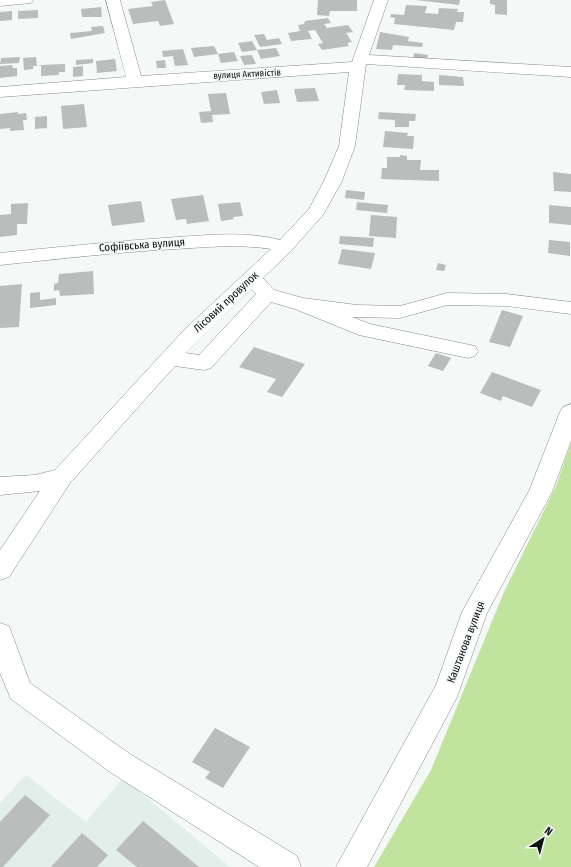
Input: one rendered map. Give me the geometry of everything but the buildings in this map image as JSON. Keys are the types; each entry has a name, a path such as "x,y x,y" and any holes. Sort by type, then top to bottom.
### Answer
{"street":[{"path":"0,2 26,0"},
{"path":"113,0 135,81"},
{"name":"Лісовий провулок","path":"0,570 62,477 191,335 284,247 316,211 336,174 347,146 360,62 381,0"},
{"name":"вулиця Активістів","path":"0,92 135,81 345,68 360,62 571,72"},
{"name":"Софіївська вулиця","path":"0,259 125,246 240,239 266,241 284,247"},
{"path":"252,278 268,294 302,304 366,330 468,351"},
{"path":"171,358 204,363 268,294"},
{"path":"302,304 358,311 400,312 447,299 507,300 571,308"},
{"name":"Каштанова вулиця","path":"351,867 448,689 475,612 540,492 571,412"},
{"path":"0,486 35,484 62,477"},
{"path":"0,634 5,652 20,690 120,763 286,867"}],"shaded area":[{"path":"26,775 86,822 123,778 230,867 0,867 0,803"}],"green space":[{"path":"571,443 571,867 374,867 431,770 504,592 556,486"}]}
